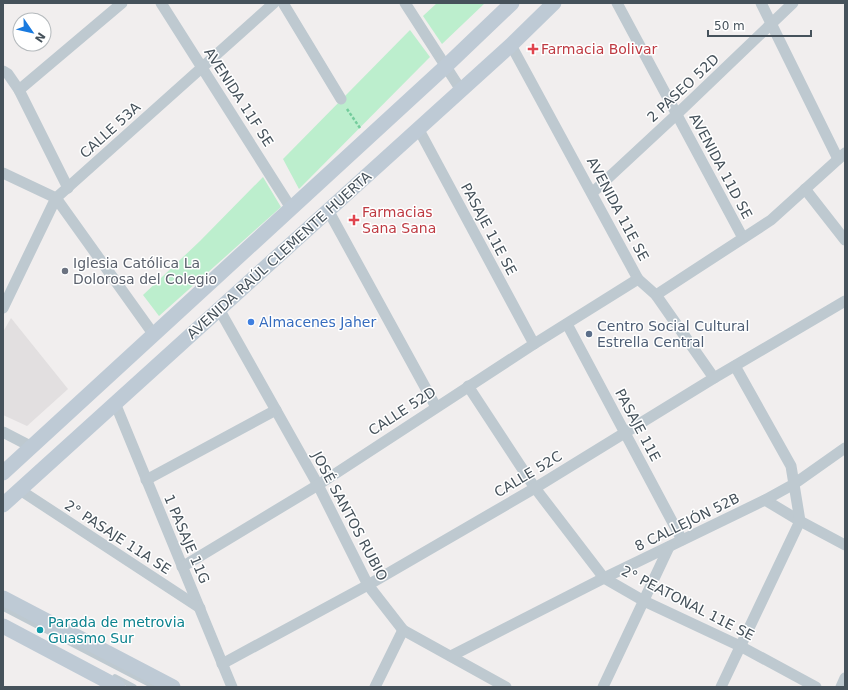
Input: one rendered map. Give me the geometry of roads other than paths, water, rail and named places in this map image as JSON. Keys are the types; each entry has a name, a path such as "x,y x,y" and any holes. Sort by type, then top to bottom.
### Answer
{"main road":[{"name":"AVENIDA RAÚL CLEMENTE HUERTA","path":"3,473 366,139 446,69 512,3"},
{"name":"AVENIDA RAÚL CLEMENTE HUERTA","path":"3,505 511,44 554,3"},
{"path":"3,598 173,687"},
{"path":"3,626 118,687"}],"street":[{"path":"19,90 122,3"},
{"name":"AVENIDA 11F SE","path":"161,3 291,208"},
{"name":"CALLE 53A","path":"3,308 56,198 274,3"},
{"path":"283,3 341,99"},
{"path":"405,3 460,90"},
{"name":"AVENIDA 11D SE","path":"617,3 743,238"},
{"path":"656,295 771,220 842,156 761,3"},
{"name":"2 PASEO 52D","path":"592,193 793,3"},
{"name":"AVENIDA 11E SE","path":"511,44 638,279 656,295 714,378"},
{"path":"5,76 19,90 68,188"},
{"name":"PASAJE 11E SE","path":"418,128 534,344"},
{"path":"3,173 56,198 154,335"},
{"path":"805,189 845,240"},
{"path":"328,210 436,407"},
{"name":"CALLE 52D","path":"182,567 318,484 468,386 638,279"},
{"name":"CALLE 52C","path":"222,664 368,585 535,488 624,432 845,301"},
{"name":"JOSÉ SANTOS RUBIO","path":"219,309 318,484 368,585 403,630 450,656 490,683 506,687"},
{"name":"PASAJE 11E","path":"567,324 682,540"},
{"path":"721,687 800,521 791,466 735,366"},
{"name":"2° PEATONAL 11E SE","path":"468,386 535,488 604,578 644,602 740,646 816,687"},
{"name":"1 PASAJE 11G","path":"115,403 232,687"},
{"path":"146,480 276,410"},
{"path":"3,432 32,447"},
{"name":"8 CALLEJÓN 52B","path":"450,656 604,578 766,500 794,484 845,448"},
{"name":"2° PASAJE 11A SE","path":"20,490 200,608"},
{"path":"766,500 800,521 845,545"},
{"path":"603,687 669,547"},
{"path":"375,687 403,630"},
{"path":"841,687 845,678"}],"lane":[{"path":"3,480 446,69 520,3"},
{"path":"3,608 155,687"},
{"path":"107,673 134,687"}],"place":[{"name":"Farmacia Bolivar","path":"533,49"},
{"name":"Farmacias Sana Sana","path":"354,220"},
{"name":"Iglesia Católica La Dolorosa del Colegio","path":"65,271"},
{"name":"Almacenes Jaher","path":"251,322"},
{"name":"Centro Social Cultural Estrella Central","path":"589,334"},
{"name":"Parada de metrovia Guasmo Sur","path":"40,630"}]}
